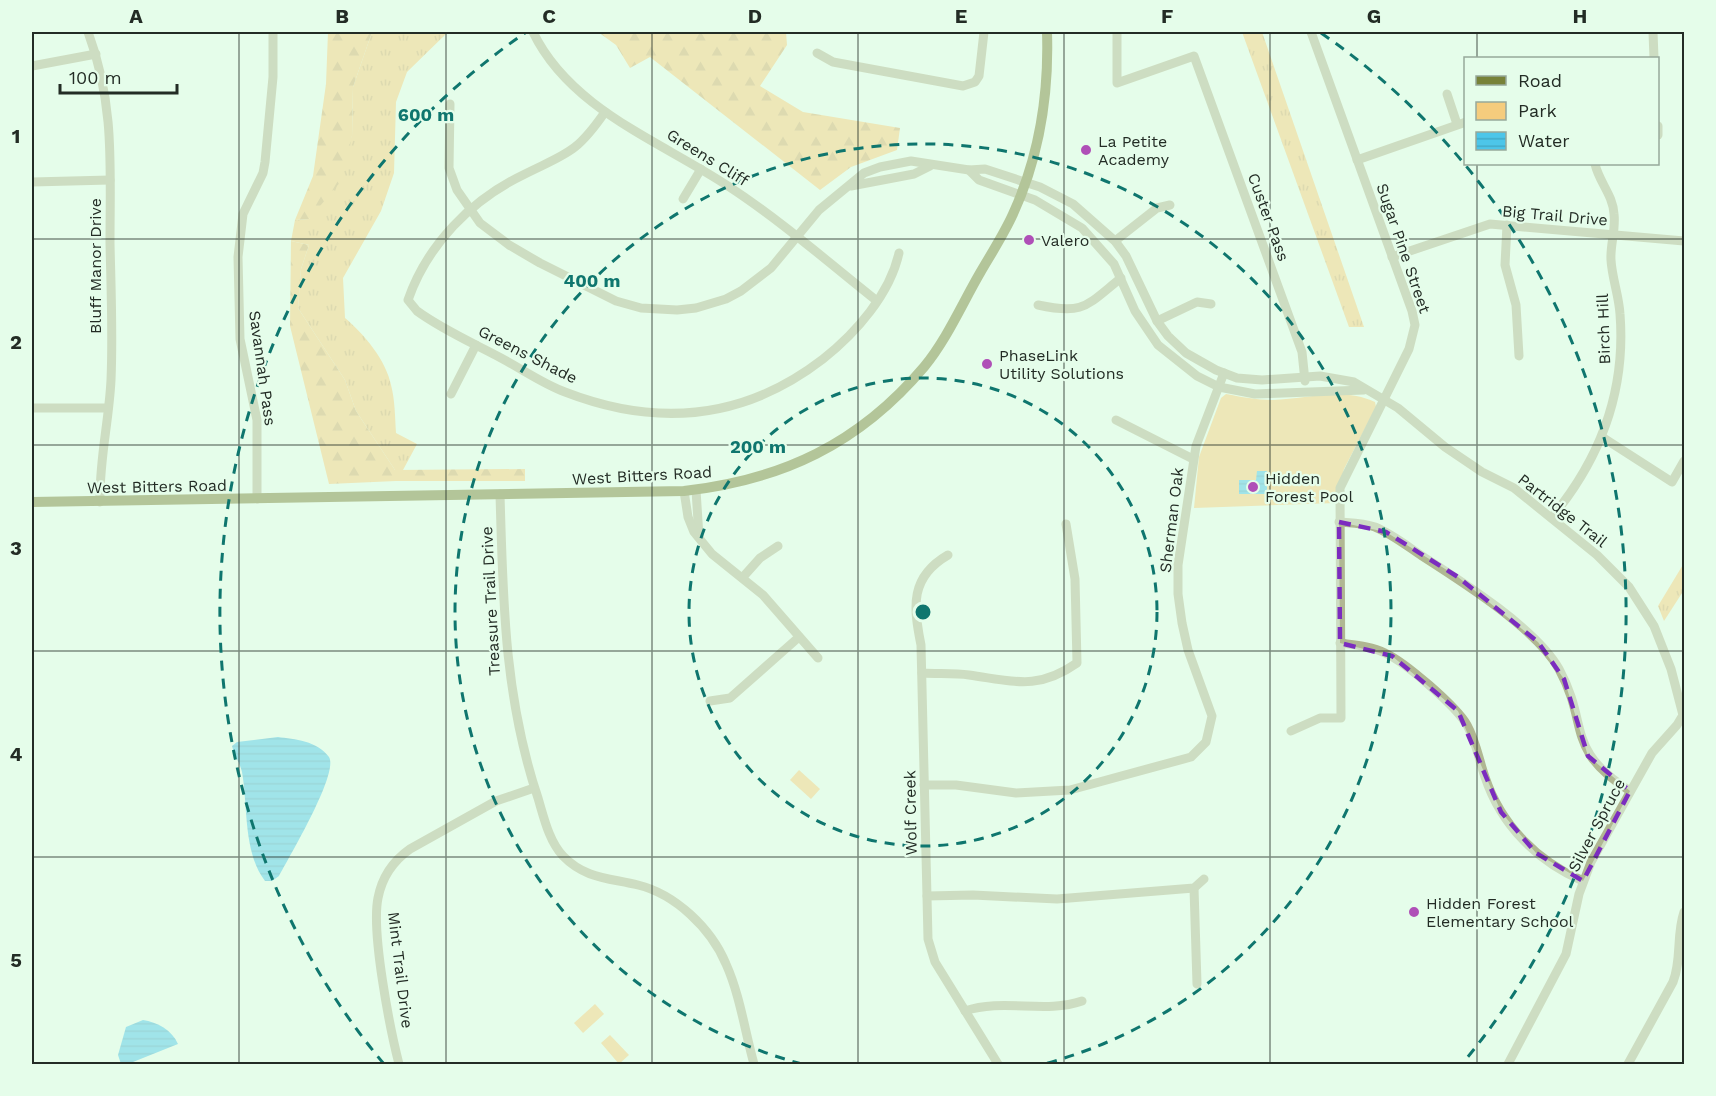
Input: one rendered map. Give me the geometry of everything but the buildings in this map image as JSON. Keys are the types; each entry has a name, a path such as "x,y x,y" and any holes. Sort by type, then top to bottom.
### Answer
{"main road":[{"name":"West Bitters Road","path":"32,502 684,491 756,479 799,464 847,437 877,414 925,366 945,336 1021,195 1039,135 1044,98 1047,32"}],"street":[{"name":"Bluff Manor Drive","path":"88,32 106,90 109,116 111,381 107,434 100,466 100,502"},
{"name":"Savannah Pass","path":"257,499 257,420 240,339 238,257 243,214 263,173 265,162 273,77 273,32"},
{"name":"Greens Cliff","path":"533,32 562,74 605,111 728,186 877,301"},
{"path":"817,52 833,62 963,86 975,82 979,76 984,32"},
{"name":"Custer Pass","path":"1117,32 1118,83 1194,56 1302,352 1306,391"},
{"name":"Sugar Pine Street","path":"1291,731 1320,718 1341,718 1340,488 1409,349 1414,325 1311,32"},
{"path":"1653,32 1654,57"},
{"path":"32,66 96,54"},
{"path":"1357,160 1462,123 1447,94"},
{"name":"Partridge Trail","path":"450,104 449,168 457,190 469,210 492,234 540,262 616,301 659,310 696,308 726,299 771,268 795,236 819,210 864,173 887,166 911,161 930,166 969,170 986,169 1073,204 1115,241 1126,256 1147,306 1167,336 1186,353 1224,373 1262,380 1335,378 1354,382 1364,390 1384,399 1445,447 1482,472 1514,488 1552,518 1621,578 1642,606 1664,647 1683,705"},
{"path":"469,210 523,175 567,154 588,136 605,111"},
{"name":"Birch Hill","path":"1552,518 1583,475 1602,437 1614,398 1621,341 1620,313 1611,259 1614,214 1610,197 1595,165"},
{"path":"887,166 890,179"},
{"path":"851,186 914,174 930,166"},
{"path":"683,199 700,169"},
{"name":"Partridge Trail","path":"969,170 979,180 1021,195 1059,213 1082,228 1104,250 1145,329 1169,356 1197,376 1219,387 1255,394 1364,390"},
{"path":"32,182 110,180"},
{"path":"1115,241 1157,208 1170,205"},
{"name":"Greens Shade","path":"469,210 430,254 408,300 429,320 564,392 633,411 672,415 709,411 749,401 796,378 846,339 877,301 895,270 899,253"},
{"name":"Big Trail Drive","path":"1392,257 1490,224 1684,241"},
{"path":"1507,225 1505,265 1516,305 1519,356"},
{"path":"1038,305 1063,310 1081,308 1120,278"},
{"path":"1157,321 1197,302 1211,304"},
{"path":"1135,311 1147,306"},
{"path":"451,394 476,345"},
{"name":"Sherman Oak","path":"924,785 956,785 1016,793 1070,790 1191,757 1206,742 1212,716 1188,650 1178,594 1178,566 1193,459 1224,373"},
{"path":"32,408 108,408"},
{"path":"1116,420 1193,459"},
{"path":"1602,437 1672,482 1684,461"},
{"path":"694,523 696,489"},
{"path":"684,491 699,537 712,554 763,595 818,658"},
{"name":"Treasure Trail Drive","path":"500,494 505,644 511,692 534,788 550,834 558,849 569,861 595,877 637,885 660,893 680,906 697,922 727,965 754,1065"},
{"path":"1339,522 1359,524 1386,532 1458,577 1538,642 1553,659 1564,679 1588,756 1603,773 1630,791"},
{"path":"922,673 968,675 1022,683 1050,678 1077,663 1075,579 1066,524"},
{"path":"743,577 760,558 778,546"},
{"name":"Wolf Creek","path":"948,555 930,568 916,593 922,673 928,939 932,955 998,1065"},
{"path":"710,701 730,698 799,637"},
{"path":"1340,643 1373,648 1392,656 1458,711 1470,730 1492,795 1511,827 1551,864 1583,881"},
{"name":"Silver Spruce","path":"1508,1065 1566,954 1583,881 1652,753 1682,720 1683,705"},
{"name":"Mint Trail Drive","path":"399,1065 377,925 378,899 388,871 400,857 411,849 496,801 534,788"},
{"path":"927,896 973,895 1058,899 1194,888 1204,879"},
{"path":"1194,888 1197,984"},
{"path":"1628,1065 1678,969 1680,927 1684,912"},
{"path":"965,1011 991,1005 1066,1005 1082,1000"}],"highlighted area":[{"path":"1339,522 1386,532 1458,577 1538,642 1564,679 1588,756 1630,791 1583,881 1536,853 1501,812 1458,711 1392,656 1340,643"}],"green space":[{"path":"328,32 372,32 353,87 352,136 342,180 309,219 295,220 313,176 326,84"},
{"path":"372,32 448,32 407,72 396,102 394,173 381,211 343,278 345,318 373,348 384,366 393,397 396,433 417,444 403,470 395,470 356,411 345,380 298,308 301,269 309,245 291,241 295,220 309,219 352,136 353,87"},
{"path":"598,32 786,32 787,45 760,86 803,112 900,128 897,150 851,167 820,190 650,57 630,68 616,45"},
{"path":"1242,32 1262,32 1364,327 1349,327"},
{"path":"291,241 309,245 301,269 298,308 345,380 356,411 395,470 525,469 525,481 396,481 329,484 290,326"},
{"path":"1226,394 1273,400 1350,395 1375,402 1376,407 1344,469 1336,503 1194,508 1199,457 1221,398"},
{"path":"1684,563 1684,590 1664,621 1658,606"},
{"path":"799,770 820,789 811,799 790,780"},
{"path":"595,1004 604,1014 583,1033 574,1023"},
{"path":"610,1035 629,1055 619,1064 601,1043"}],"water":[{"name":"Hidden Forest Pool","path":"1257,471 1267,471 1267,494 1239,494 1239,480 1256,480"},
{"path":"278,737 319,747 329,757 330,766 320,797 279,876 272,881 265,881 253,857 247,828 242,772 232,746 237,742"},
{"path":"143,1020 163,1028 178,1044 128,1064 121,1064 118,1055 126,1027"}],"place":[{"name":"La Petite Academy","path":"1086,150"},
{"name":"Valero","path":"1029,240"},
{"name":"PhaseLink Utility Solutions","path":"987,364"},
{"name":"Hidden Forest Pool","path":"1253,487"},
{"name":"Hidden Forest Elementary School","path":"1414,912"}]}
